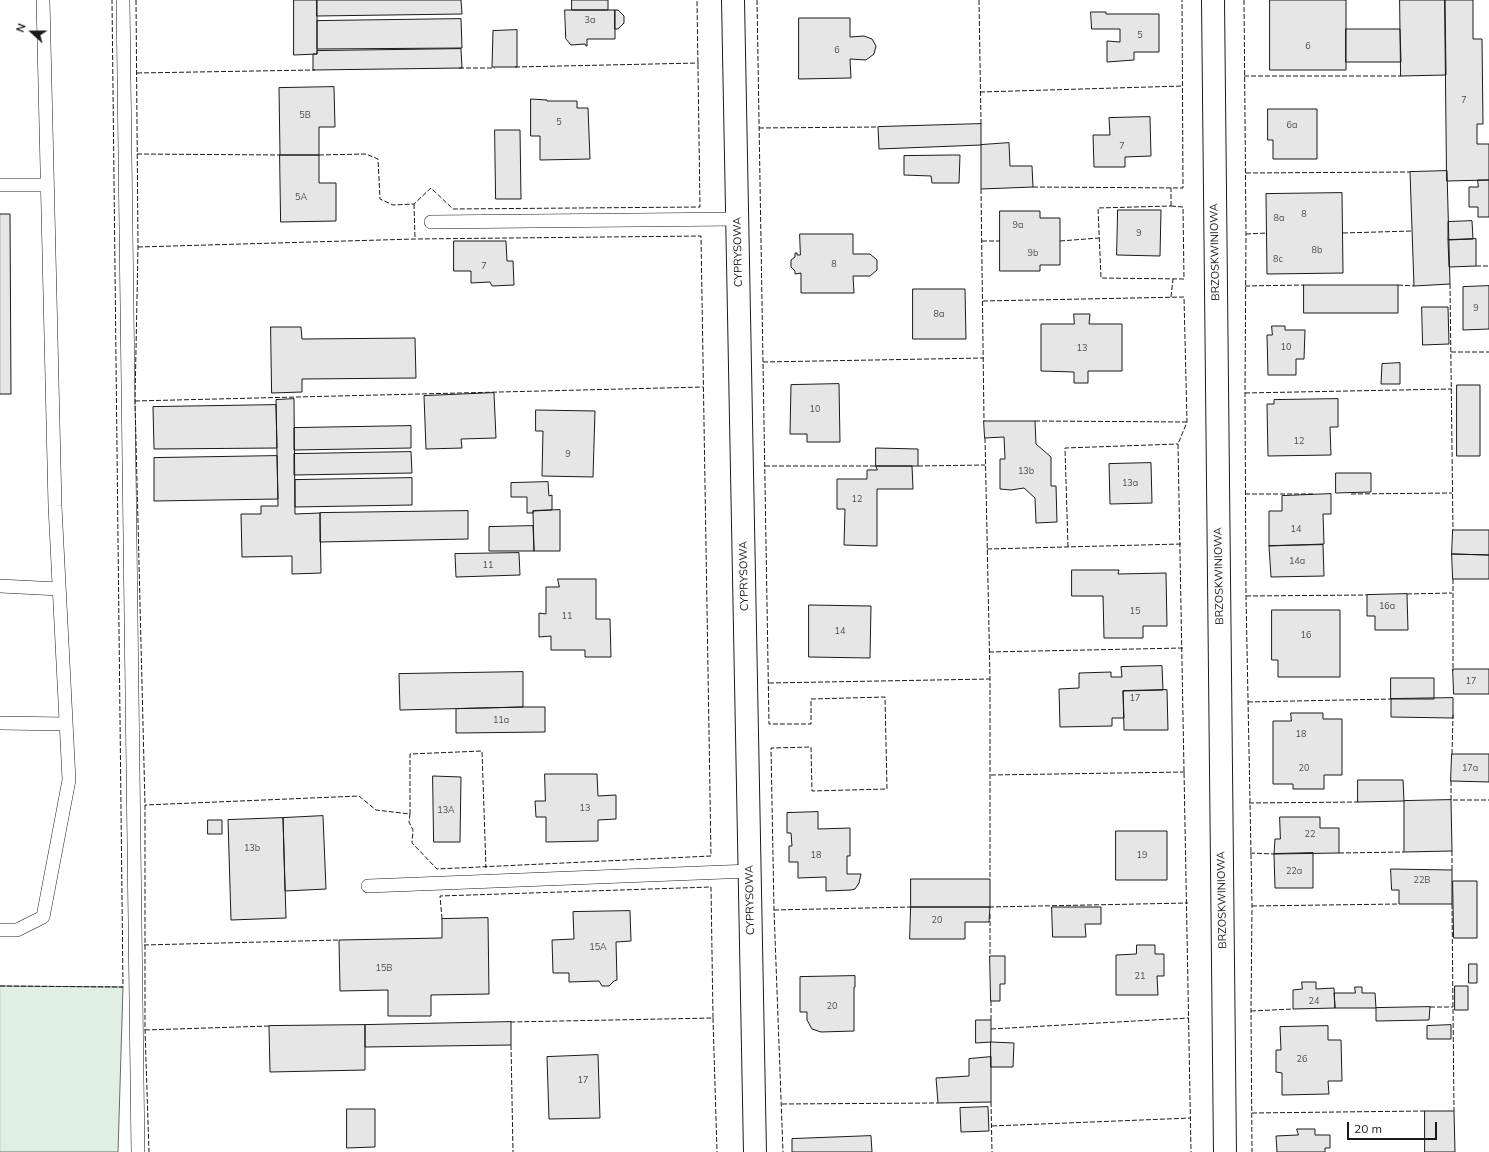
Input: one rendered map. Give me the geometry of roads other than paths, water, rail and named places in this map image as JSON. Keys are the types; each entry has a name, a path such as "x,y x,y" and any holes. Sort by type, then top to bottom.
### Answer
{"street":[{"name":"CYPRYSOWA","path":"733,0 755,1152"},
{"name":"BRZOSKWINIOWA","path":"1213,0 1225,1152"}],"lane":[{"path":"0,930 17,930 43,917 69,780 54,506 43,0"},
{"path":"123,0 138,1152"},
{"path":"0,185 48,185"},
{"path":"431,222 737,220"},
{"path":"0,586 59,588"},
{"path":"0,723 66,724"},
{"path":"368,886 750,871"}]}
